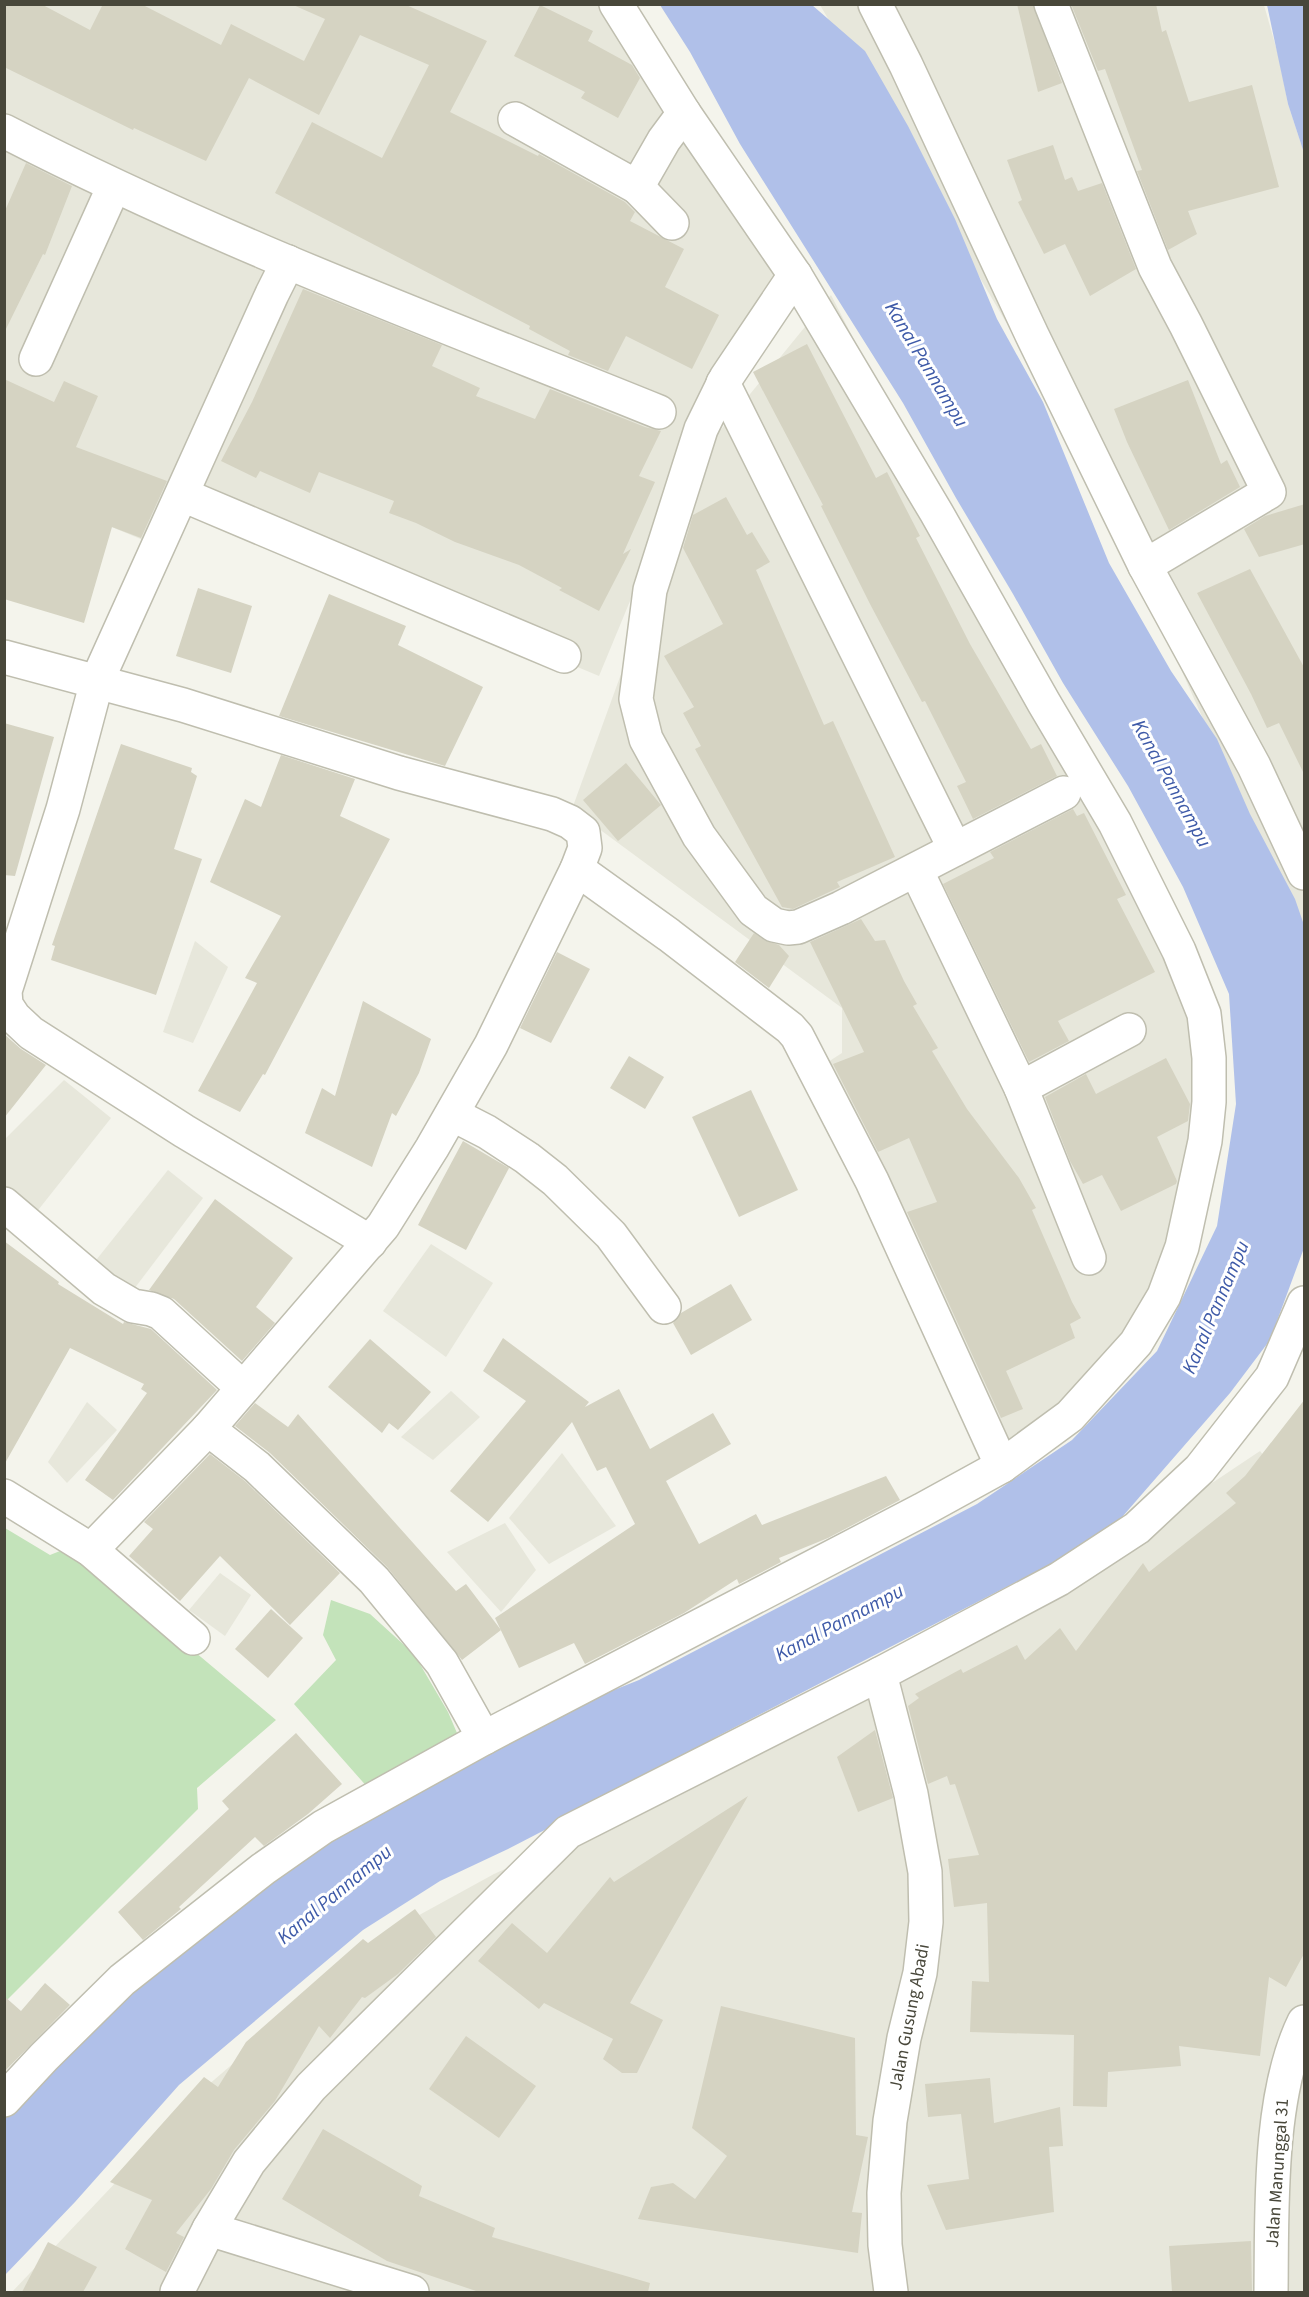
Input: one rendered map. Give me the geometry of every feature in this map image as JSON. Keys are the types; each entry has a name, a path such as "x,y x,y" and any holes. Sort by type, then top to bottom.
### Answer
{"street":[{"path":"4,2100 122,1980 263,1869 323,1827 484,1738 1002,1466 1070,1416 1136,1343 1164,1296 1182,1247 1205,1141 1209,1102 1209,1058 1204,1014 1179,951 1115,823 930,501 795,275 684,112 616,4"},
{"path":"875,4 906,65 1032,335 1145,566 1254,766 1305,873"},
{"path":"1051,4 1155,267 1269,492 1145,566"},
{"path":"637,187 664,140 684,112"},
{"path":"515,119 637,187 672,224"},
{"path":"5,132 114,186 288,262 659,412"},
{"path":"36,359 114,186"},
{"path":"288,262 97,681 33,909 5,991 6,1005 14,1017 31,1033 184,1131 370,1242"},
{"path":"795,275 723,383 701,429 650,590 636,699 646,739 699,836 753,909 774,926 798,927 841,908 1064,793"},
{"path":"723,383 955,849"},
{"path":"183,495 564,656"},
{"path":"4,657 224,717 399,773 552,814 570,822 583,832 585,848 577,869 491,1045 405,1193 370,1242 208,1429 91,1550"},
{"path":"577,869 709,965 790,1028 797,1036 872,1181 1002,1466"},
{"path":"916,870 1021,1089 1089,1258"},
{"path":"1021,1089 1129,1030"},
{"path":"452,1114 487,1132 527,1158 555,1180 611,1235 664,1307"},
{"path":"4,1204 110,1293 133,1306 161,1313 243,1388"},
{"path":"177,2292 209,2229 249,2162 311,2087 568,1832 880,1674 1059,1579 1137,1528 1200,1469 1272,1377 1305,1303"},
{"path":"208,1429 264,1474 374,1580 442,1663 484,1738"},
{"path":"4,1496 91,1550 193,1638"},
{"name":"Jalan Gusung Abadi","path":"880,1674 911,1794 925,1872 926,1912 920,1973 904,2038 890,2121 884,2193 885,2245 891,2292"},
{"name":"Jalan Manunggal 31","path":"1270,2292 1273,2192 1281,2102 1301,2037"},
{"path":"209,2229 372,2286 412,2292"}],"shaded area":[{"path":"5,5 615,5 787,272 743,328 599,676 169,497 143,540 78,513 5,494"},
{"path":"820,5 1264,5 1279,58 1288,104 1304,153 1304,969 1224,766 1092,469"},
{"path":"831,295 1198,1008 1190,1184 1160,1284 1101,1380 990,1452 806,1076 842,1053 842,1008 572,809 701,454"},
{"path":"195,941 228,967 193,1043 163,1032"},
{"path":"64,1080 111,1118 35,1214 5,1187 5,1139"},
{"path":"168,1170 203,1198 131,1293 93,1264"},
{"path":"431,1244 493,1283 446,1357 383,1311"},
{"path":"451,1391 480,1417 433,1460 401,1437"},
{"path":"87,1402 117,1430 67,1483 48,1462"},
{"path":"1260,1451 1304,1507 1304,2292 12,2292 207,2086 381,1936 494,1874 697,1783 1004,1622"},
{"path":"562,1453 616,1526 549,1564 509,1518"},
{"path":"505,1523 536,1570 501,1612 447,1552"},
{"path":"220,1573 251,1595 225,1636 189,1610"}],"green space":[{"path":"5,1528 50,1555 70,1547 276,1720 197,1788 198,1809 5,2002"},
{"path":"331,1600 370,1614 414,1654 448,1712 460,1740 369,1789 294,1704 336,1660 323,1635"}],"water":[{"name":"Kanal Pannampu","path":"660,5 812,5 865,51 908,126 955,219 997,319 1043,402 1109,563 1171,671 1217,739 1250,814 1295,899 1304,925 1304,1248 1270,1340 1230,1393 1116,1524 1074,1552 718,1736 622,1790 440,1881 363,1930 179,2085 75,2202 5,2275 5,2117 161,1962 316,1843 564,1710 639,1680 977,1504 1072,1440 1157,1351 1217,1226 1236,1104 1229,994 1183,887 1128,786 1063,683 903,403 740,144 690,52"},
{"path":"1267,5 1304,5 1304,153 1288,104"}],"building":[{"path":"4,4 41,4 90,30 103,4 141,4 221,45 231,24 304,61 325,19 291,4 404,4 487,41 450,112 538,156 539,154 625,202 635,212 630,221 684,249 665,287 719,315 692,369 626,336 608,371 568,355 570,351 529,329 530,326 275,193 312,122 382,158 429,65 360,35 319,115 249,78 206,161 134,128 133,130 4,67"},
{"path":"1017,4 1033,4 1062,83 1038,92"},
{"path":"1071,4 1156,4 1162,32 1166,30 1189,102 1252,85 1279,187 1188,211 1197,234 1168,250 1137,171 1142,170 1105,69 1098,71"},
{"path":"540,5 593,31 588,41 632,65 640,78 618,118 581,98 585,92 514,56"},
{"path":"1053,145 1065,180 1072,177 1078,191 1102,183 1136,269 1090,296 1065,244 1044,254 1018,202 1022,200 1007,160"},
{"path":"26,163 72,186 45,255 43,254 4,333 4,213"},
{"path":"303,289 442,345 432,366 480,388 476,396 535,419 550,389 645,427 661,431 639,476 655,482 623,554 631,549 599,611 519,565 455,542 389,513 394,501 319,472 310,493 260,471 256,478 221,461 252,402"},
{"path":"807,344 876,478 887,472 920,536 916,538 970,644 1031,749 1041,744 1057,776 973,819 957,786 966,782 925,701 922,702 870,604 821,506 823,505 753,372"},
{"path":"4,379 54,402 64,381 98,396 76,447 167,481 141,538 112,527 84,623 4,599"},
{"path":"1188,380 1221,464 1227,460 1240,487 1169,530 1127,442 1114,409"},
{"path":"726,497 747,535 752,532 770,562 756,570 824,725 833,721 895,857 837,882 840,887 793,909 782,907 695,749 701,746 683,713 694,707 664,656 723,624 683,548 693,515"},
{"path":"1305,504 1305,544 1259,557 1244,529 1265,516"},
{"path":"1250,569 1305,669 1305,776 1279,723 1267,728 1197,593"},
{"path":"198,588 252,606 231,673 176,656"},
{"path":"329,594 406,626 398,645 483,687 445,766 279,716"},
{"path":"4,723 54,737 15,876 4,875"},
{"path":"121,744 192,768 191,772 197,776 174,849 202,859 156,995 51,960 55,946 52,945"},
{"path":"281,755 355,779 340,816 390,839 265,1075 263,1074 240,1112 198,1091 257,983 245,978 281,916 210,882 245,799 261,807"},
{"path":"626,763 661,805 618,841 583,800"},
{"path":"1073,809 1077,816 1084,813 1126,895 1117,899 1155,972 1058,1021 1069,1041 1029,1062 943,884 994,858 990,852"},
{"path":"861,919 875,941 885,940 917,1004 913,1006 938,1048 932,1051 967,1109 1019,1178 1036,1208 1032,1210 1081,1318 1070,1324 1075,1338 1006,1371 1023,1409 1001,1418 907,1212 937,1202 909,1138 878,1152 833,1064 864,1052 810,942"},
{"path":"754,933 764,940 779,945 789,956 769,988 735,962"},
{"path":"557,952 590,969 551,1043 520,1028"},
{"path":"363,1001 431,1039 419,1073 396,1116 392,1113 372,1167 305,1133 322,1088 335,1096"},
{"path":"4,1034 21,1049 46,1065 4,1118"},
{"path":"629,1056 664,1077 645,1109 610,1088"},
{"path":"1166,1058 1190,1104 1188,1121 1157,1137 1177,1181 1176,1184 1121,1211 1102,1175 1083,1184 1070,1161 1045,1097 1086,1074 1096,1094"},
{"path":"751,1090 798,1190 739,1217 692,1117"},
{"path":"463,1141 509,1168 466,1250 418,1225"},
{"path":"215,1199 293,1258 256,1307 275,1323 242,1361 174,1299 149,1290"},
{"path":"4,1241 59,1282 58,1284 123,1324 124,1322 151,1329 217,1390 113,1500 85,1480 147,1393 141,1389 144,1384 70,1348 4,1465"},
{"path":"731,1284 752,1320 691,1355 673,1323 681,1313"},
{"path":"503,1338 589,1402 585,1407 619,1389 650,1449 713,1413 731,1444 666,1481 699,1544 756,1514 762,1525 886,1476 900,1500 828,1538 779,1558 781,1562 739,1584 737,1579 684,1613 585,1664 574,1643 519,1668 495,1618 635,1524 606,1467 597,1471 572,1422 488,1522 450,1491 526,1401 483,1371"},
{"path":"370,1339 431,1392 398,1430 389,1423 382,1433 328,1387"},
{"path":"1305,1399 1305,1952 1286,1987 1269,1977 1260,2056 1179,2046 1181,2066 1108,2072 1107,2107 1073,2106 1074,2035 970,2032 972,1981 989,1982 987,1903 954,1907 948,1859 979,1855 955,1784 950,1785 947,1776 928,1784 908,1706 919,1698 915,1694 961,1669 963,1673 1017,1645 1025,1660 1060,1628 1076,1651 1143,1563 1149,1572 1236,1503 1226,1493 1245,1476"},
{"path":"255,1403 288,1427 298,1414 456,1591 466,1584 501,1630 462,1660 387,1567 270,1453 235,1426"},
{"path":"210,1454 245,1481 340,1573 290,1625 220,1556 180,1601 129,1556 153,1529 144,1522"},
{"path":"271,1609 303,1638 268,1678 235,1649"},
{"path":"875,1730 893,1798 858,1812 837,1757"},
{"path":"296,1733 342,1784 308,1814 264,1846 255,1837 179,1907 181,1909 143,1940 118,1912 229,1809 222,1801"},
{"path":"748,1796 630,2003 663,2020 637,2073 622,2073 603,2059 613,2039 544,2003 539,2009 478,1961 512,1923 547,1953 610,1877 614,1882"},
{"path":"415,1909 436,1937 398,1974 365,1998 362,1997 330,2038 319,2026 275,2101 234,2150 211,2189 176,2233 184,2237 166,2272 125,2249 152,2200 110,2182 204,2077 218,2087 246,2042 363,1939 368,1943"},
{"path":"45,1983 70,2005 4,2072 4,1996 21,2011"},
{"path":"721,2006 855,2038 856,2135 868,2137 852,2212 862,2213 858,2253 638,2219 651,2187 673,2183 695,2199 727,2156 692,2128"},
{"path":"466,2036 536,2086 499,2138 429,2089"},
{"path":"990,2078 994,2123 1060,2107 1063,2146 1049,2147 1054,2212 946,2230 927,2185 969,2179 961,2114 928,2117 925,2084"},
{"path":"323,2129 422,2186 419,2196 495,2228 492,2237 650,2283 648,2292 479,2292 387,2261 282,2199"},
{"path":"1251,2241 1252,2292 1172,2292 1169,2246"},
{"path":"48,2242 97,2267 83,2292 22,2292"}]}
